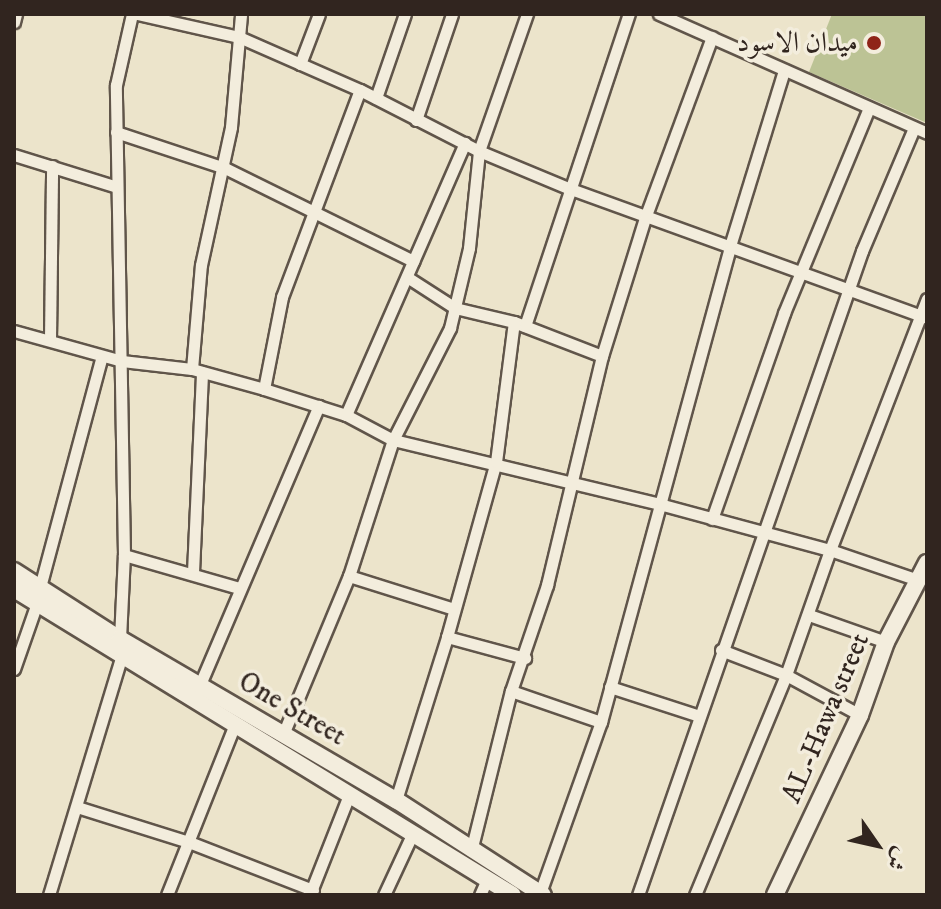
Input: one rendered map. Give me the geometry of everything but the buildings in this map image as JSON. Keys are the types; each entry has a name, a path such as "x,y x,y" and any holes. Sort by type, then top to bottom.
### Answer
{"street":[{"path":"14,22 16,14"},
{"path":"49,895 121,647 124,555 116,85 134,14 239,37 360,90 479,151 568,188 924,316"},
{"path":"193,572 201,265 225,168 241,14"},
{"path":"300,64 319,14"},
{"path":"376,98 405,14"},
{"path":"416,120 452,14"},
{"path":"284,732 349,576 393,440 450,328 469,248 479,151 527,14"},
{"path":"396,800 447,637 496,462 519,324 629,14"},
{"path":"659,14 927,133"},
{"path":"471,851 511,691 525,658 573,485 602,356 645,218 712,37"},
{"path":"541,894 601,722 663,505 730,246 784,70"},
{"path":"264,389 282,297 360,90"},
{"path":"712,519 732,456 801,272 869,108"},
{"path":"638,895 721,650 851,292 862,251 914,128"},
{"path":"116,132 225,168 413,261"},
{"path":"346,415 465,143"},
{"path":"14,155 117,187"},
{"path":"50,339 52,166"},
{"path":"407,277 455,308 519,324 602,356"},
{"path":"695,895 786,675 830,550 924,316 927,299"},
{"path":"14,331 122,361 197,371 264,389 346,415 393,440 496,462 573,485 663,505 830,550 918,580"},
{"path":"14,669 38,595 102,356"},
{"path":"196,692 319,406"},
{"path":"124,555 193,572 239,588"},
{"name":"AL-Hawa street","path":"775,895 860,715 886,642 927,563"},
{"name":"One Street","path":"14,571 38,595 121,647 196,692 284,732 541,894"},
{"path":"349,576 454,609"},
{"name":"One Street","path":"14,589 38,595"},
{"path":"809,615 886,642"},
{"path":"447,637 525,658"},
{"path":"721,650 786,675 860,715"},
{"path":"610,687 699,716"},
{"path":"511,691 601,722"},
{"name":"One Street","path":"196,692 235,724 513,895"},
{"path":"167,895 235,724"},
{"path":"77,807 189,842 311,892 349,795"},
{"path":"384,895 412,835"},
{"path":"480,895 487,879"}],"green space":[{"name":"ميدان الاسود","path":"832,14 927,14 927,123 809,72"}],"place":[{"name":"ميدان الاسود","path":"874,43"}]}
